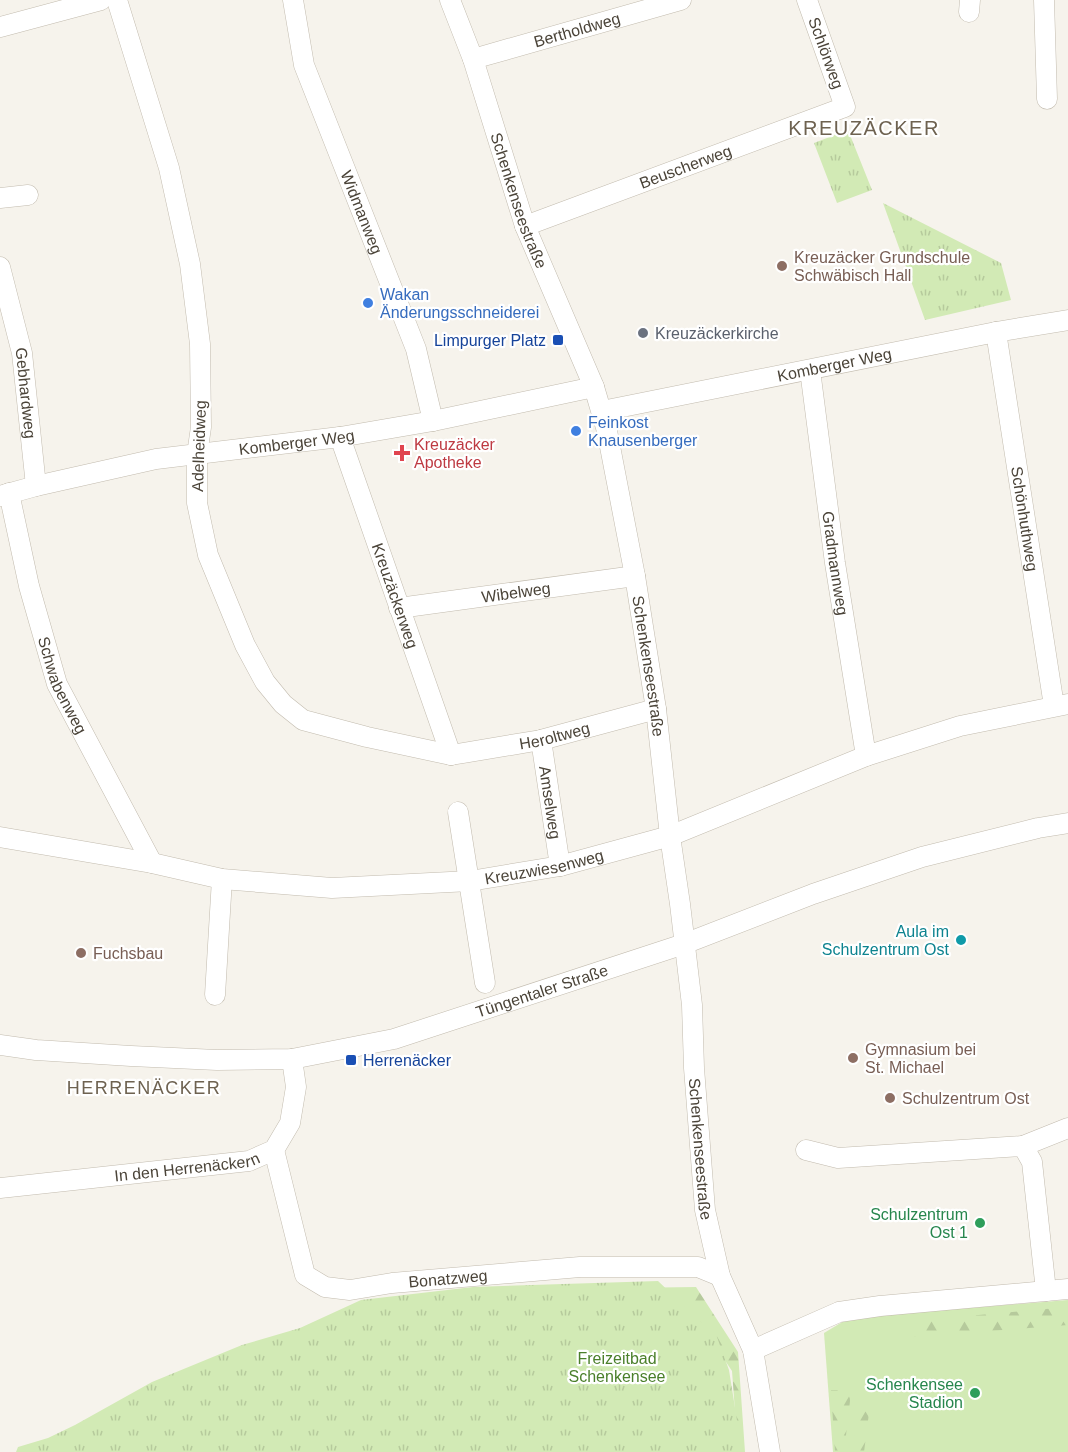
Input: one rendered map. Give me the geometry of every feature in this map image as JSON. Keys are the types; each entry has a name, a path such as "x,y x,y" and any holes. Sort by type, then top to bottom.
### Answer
{"street":[{"path":"0,27 103,0"},
{"name":"Adelheidweg","path":"103,0 169,168 190,264 200,344 201,427 197,455 197,502 208,555 245,645 265,682 283,704 303,720 452,755"},
{"name":"Widmanweg","path":"293,0 304,65 417,349 433,421"},
{"name":"Schenkenseestraße","path":"450,0 472,59 525,226 594,387 602,411 635,576 656,709 669,836 692,1005 694,1068 705,1210 720,1276 753,1350 770,1452"},
{"name":"Bertholdweg","path":"472,59 681,0"},
{"name":"Schlörweg","path":"807,0 845,107"},
{"path":"1044,0 1047,99"},
{"name":"Beuscherweg","path":"525,226 845,107"},
{"path":"0,198 28,195"},
{"name":"Gebhardweg","path":"0,267 22,353 36,486"},
{"name":"Komberger Weg","path":"602,411 996,332 1068,320"},
{"name":"Schönhuthweg","path":"996,332 1061,705"},
{"name":"Gradmannweg","path":"810,370 835,563 866,756"},
{"name":"Komberger Weg","path":"4,494 156,459 340,437 433,421 594,387"},
{"name":"Kreuzäckerweg","path":"340,437 452,755"},
{"name":"Schwabenweg","path":"4,494 57,684 152,863"},
{"name":"Wibelweg","path":"399,608 635,576"},
{"name":"Kreuzwiesenweg","path":"0,837 152,863 222,879 332,888 470,881 560,866 669,836 866,756 960,726 1061,705"},
{"name":"Heroltweg","path":"452,755 541,740 656,709"},
{"name":"Amselweg","path":"541,740 560,866"},
{"path":"458,812 485,983"},
{"name":"Tüngentaler Straße","path":"0,1045 36,1050 131,1056 216,1060 292,1059 394,1039 684,944 813,894 922,857 1068,823"},
{"path":"215,995 222,879"},
{"name":"In den Herrenäckern","path":"0,1188 249,1161 274,1150 290,1123 296,1087 292,1059"},
{"path":"806,1150 838,1158 1023,1146 1068,1128"},
{"path":"1023,1146 1032,1162 1046,1291"},
{"name":"Bonatzweg","path":"274,1150 305,1275 325,1287 350,1290 392,1283 580,1267 698,1267 720,1276"},
{"path":"753,1350 839,1312 880,1306 1068,1289"}],"green space":[{"path":"848,130 872,190 837,203 814,143"},
{"path":"883,203 1001,263 1011,300 925,320"},
{"name":"Freizeitbad Schenkensee","path":"658,1281 717,1337 729,1370 742,1452 16,1452 18,1447 48,1438 75,1425 152,1382 242,1345 300,1328 361,1300 473,1287"},
{"path":"696,1287 738,1352 745,1452 738,1452 732,1371 714,1344 545,1289"},
{"name":"Schenkensee Stadion","path":"1068,1300 1068,1452 833,1452 824,1333 849,1318"},
{"path":"1068,1307 1068,1325 913,1337 911,1321"},
{"path":"831,1390 849,1390 850,1401 844,1452 835,1452"},
{"path":"865,1398 870,1405 864,1452 853,1452 858,1401"}],"place":[{"name":"Kreuzäcker Grundschule Schwäbisch Hall","path":"782,266"},
{"name":"Wakan Änderungsschneiderei","path":"368,303"},
{"name":"Kreuzäckerkirche","path":"643,333"},
{"name":"Limpurger Platz","path":"558,340"},
{"name":"Feinkost Knausenberger","path":"576,431"},
{"name":"Kreuzäcker Apotheke","path":"402,453"},
{"name":"Aula im Schulzentrum Ost","path":"961,940"},
{"name":"Fuchsbau","path":"81,953"},
{"name":"Gymnasium bei St. Michael","path":"853,1058"},
{"name":"Herrenäcker","path":"351,1060"},
{"name":"Schulzentrum Ost","path":"890,1098"},
{"name":"Schulzentrum Ost 1","path":"980,1223"},
{"name":"Schenkensee Stadion","path":"975,1393"}],"district":[{"name":"KREUZÄCKER","path":"864,128"},
{"name":"HERRENÄCKER","path":"144,1088"}]}
